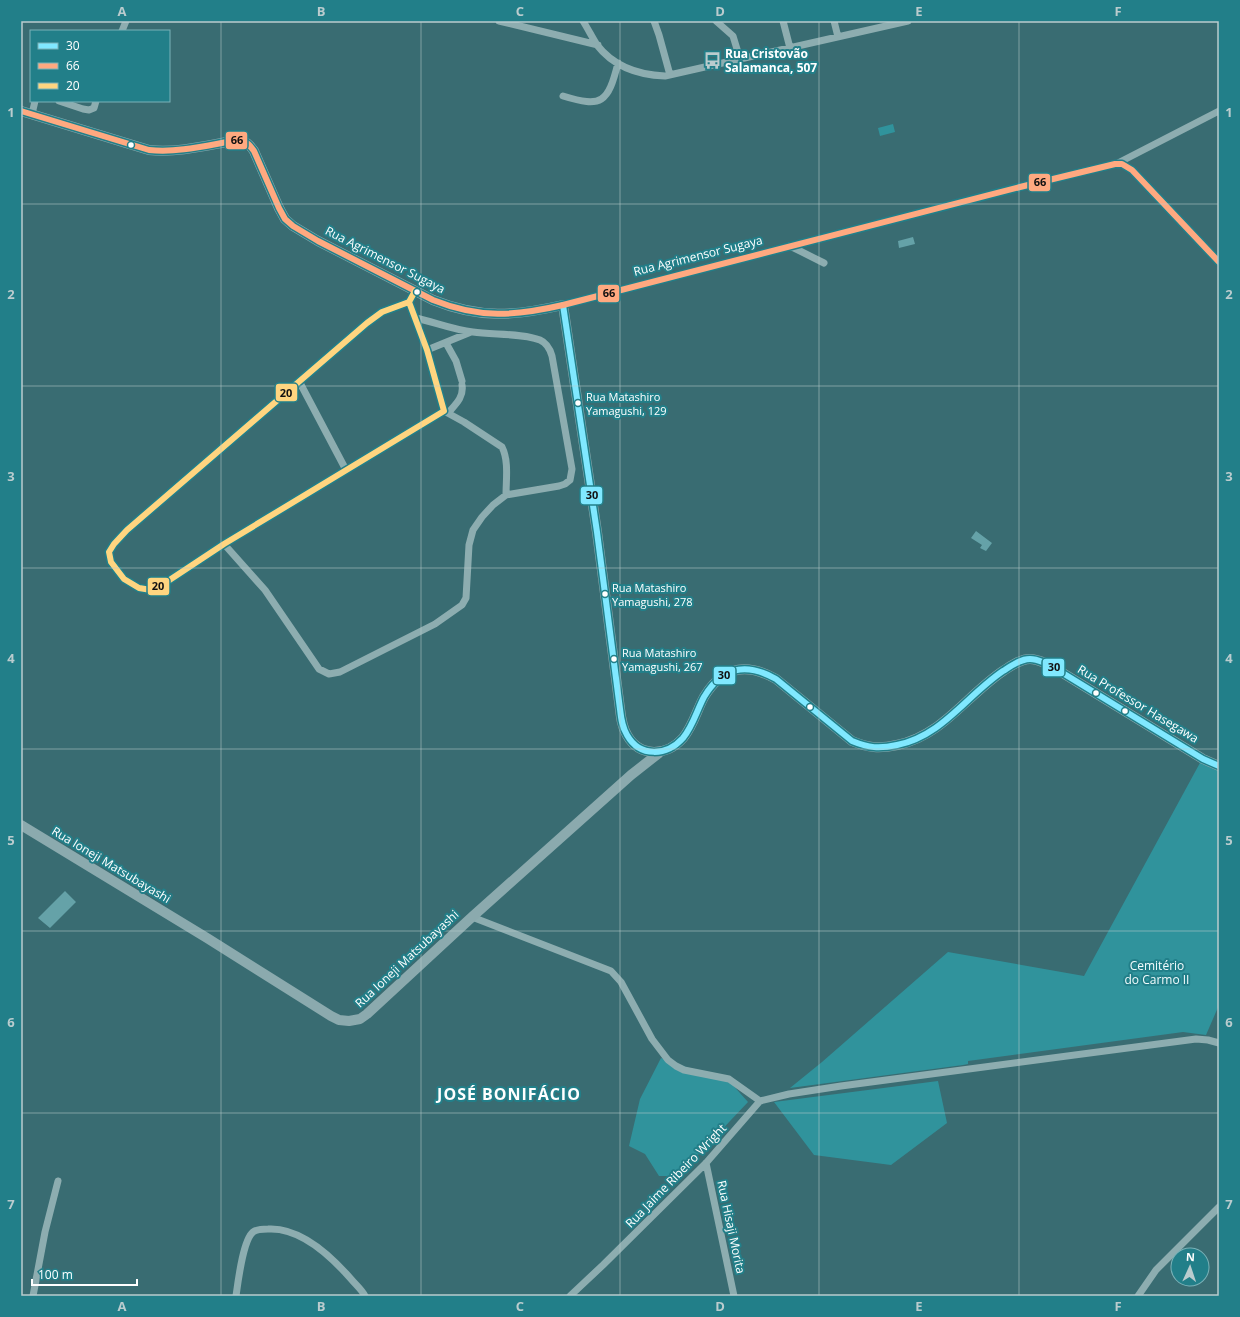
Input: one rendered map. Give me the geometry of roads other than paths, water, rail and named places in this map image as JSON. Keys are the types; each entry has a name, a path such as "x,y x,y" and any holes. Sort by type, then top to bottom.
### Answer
{"main road":[{"name":"Rua Agrimensor Sugaya","path":"21,111 149,150 165,152 238,140 244,141 249,143 254,151 285,219 293,226 412,296 447,306 487,314 531,312 563,305"},
{"path":"563,305 597,532 622,723 627,735 637,746 645,750 659,753"},
{"name":"Rua Professor Hasegawa","path":"659,753 671,748 684,737 704,697 714,683 728,673 741,669 759,671 776,679 852,741 864,746 876,748 898,745 921,738 950,718 996,676 1015,664 1029,659 1048,664 1203,759 1219,766"},
{"name":"Rua Ioneji Matsubayashi","path":"21,826 207,938 318,1009 339,1020 354,1021 367,1014 472,917 631,775 659,753"}],"street":[{"path":"500,21 598,45"},
{"path":"583,21 598,45 618,63 625,68 641,74 654,76 670,75 790,48 838,37 887,23 908,21"},
{"path":"654,21 670,75"},
{"path":"716,21 734,36 740,59"},
{"path":"783,21 790,48"},
{"path":"834,21 838,37"},
{"path":"563,96 582,102 594,102 601,100 615,78 618,63"},
{"path":"32,114 35,102"},
{"path":"62,102 88,110 94,108 96,102"},
{"name":"Rua Agrimensor Sugaya","path":"563,305 1020,187 1116,164 1219,111"},
{"path":"1116,164 1122,164 1132,170 1219,262"},
{"path":"790,246 824,263"},
{"path":"446,343 456,360 463,391 461,396 446,412 346,470 151,590 139,588 124,579 111,562 109,552 127,530 299,381 377,316 412,296 416,318 446,412 476,429 502,447 505,453 506,461 506,495"},
{"path":"224,544 265,590 319,669 329,674 340,672 435,624 462,605 466,598 469,544 473,530 493,505 506,495 559,486 570,480 572,469 550,349 541,340 471,332 416,318"},
{"path":"427,350 471,332"},
{"path":"299,381 346,470"},
{"path":"472,917 611,971 621,982 652,1039 668,1060 684,1070 729,1079 760,1101 789,1094 841,1086 1196,1039 1219,1043"},
{"name":"Rua Jaime Ribeiro Wright","path":"570,1296 706,1163 760,1101"},
{"name":"Rua Hisaji Morita","path":"706,1163 734,1296"},
{"path":"33,1296 45,1232 58,1181"},
{"path":"1138,1296 1156,1270 1219,1207"},
{"path":"236,1296 247,1241 254,1231 271,1228 302,1238 323,1252 341,1268 365,1296"}],"place":[{"name":"Rua Cristovão Salamanca, 507","path":"712,61"},
{"name":"Rua Matashiro Yamagushi, 129","path":"578,403"},
{"name":"Rua Matashiro Yamagushi, 278","path":"605,594"},
{"name":"Rua Matashiro Yamagushi, 267","path":"614,659"}],"district":[{"name":"JOSÉ BONIFÁCIO","path":"509,1094"}],"park label":[{"name":"Cemitério do Carmo II","path":"1157,973"}]}
